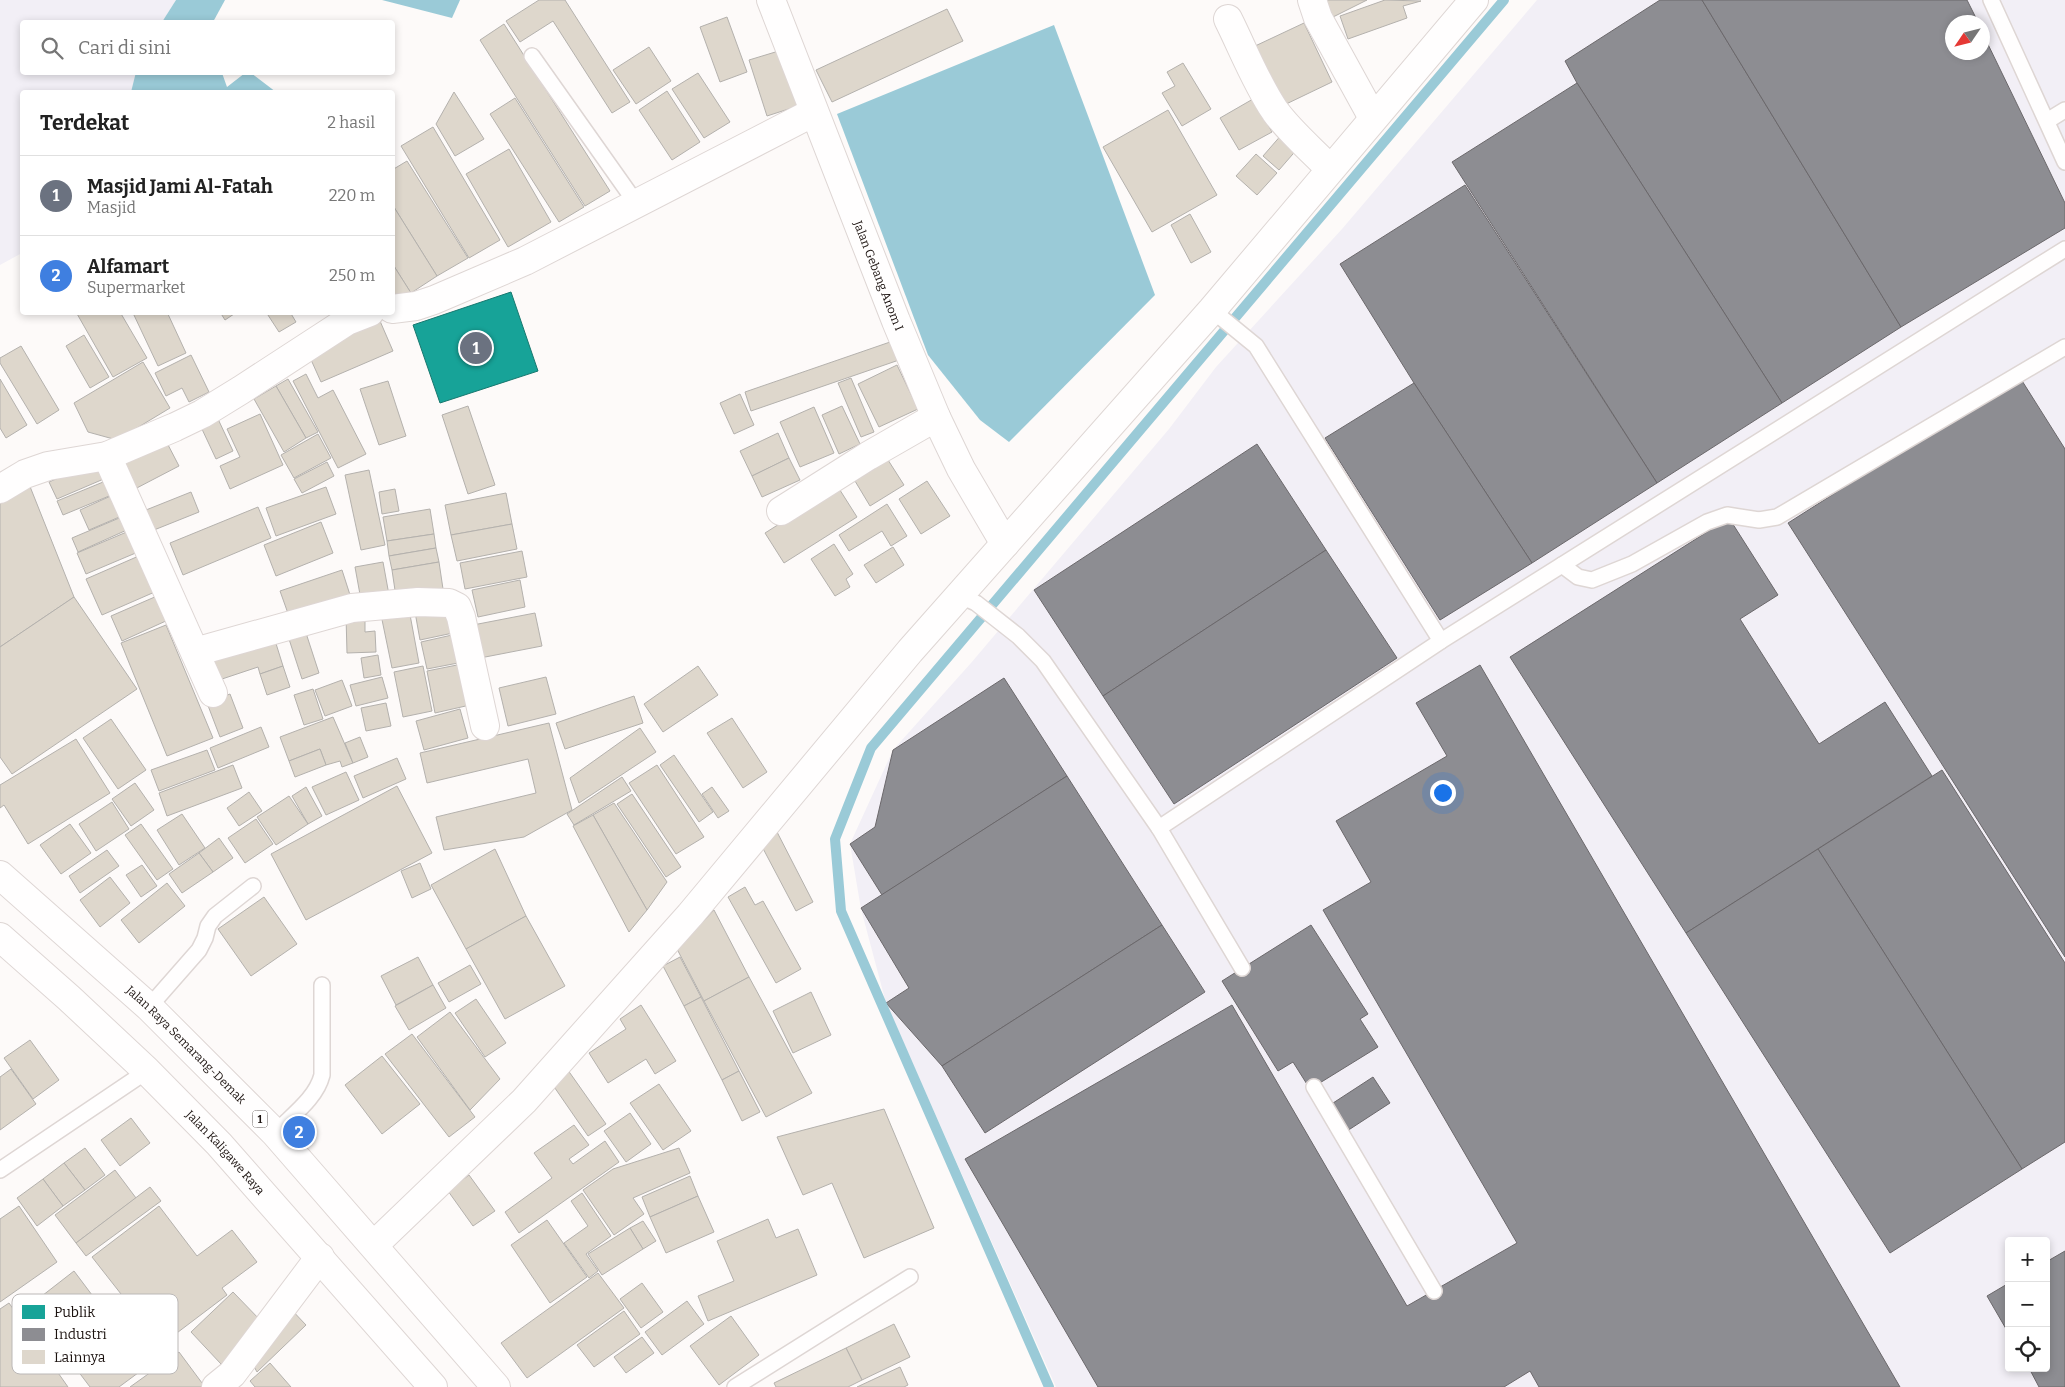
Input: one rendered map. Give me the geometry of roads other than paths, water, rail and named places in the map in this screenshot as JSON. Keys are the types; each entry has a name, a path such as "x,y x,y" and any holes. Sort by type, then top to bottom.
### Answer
{"main road":[{"name":"Jalan Gebang Anom I","path":"770,0 896,322 936,417 961,469 1005,544"},
{"path":"1312,0 1318,18 1373,118"},
{"path":"374,1245 524,1101 690,915 910,651 968,599 1005,544 1215,312 1330,169 1474,0"},
{"path":"1228,19 1266,97 1285,123 1330,169"},
{"path":"395,309 416,306 434,300 525,261 814,112"},
{"path":"0,489 25,474 48,466 107,456 202,414 347,321 362,315"},
{"path":"780,511 868,456 936,417"},
{"path":"107,456 213,693"},
{"path":"195,652 352,608 418,602 448,603 456,607 461,617 485,726"},
{"name":"Jalan Raya Semarang-Demak","path":"0,875 281,1127 374,1245 496,1387"},
{"name":"Jalan Kaligawe Raya","path":"0,937 147,1071 220,1144 432,1387"},
{"path":"216,1387 232,1374 320,1257"}],"lane":[{"path":"1991,0 2065,162"},
{"path":"532,56 636,203"},
{"path":"2047,121 2065,110"},
{"path":"1159,828 1440,641 2065,249"},
{"path":"1215,312 1256,346 1440,641"},
{"path":"1562,565 1578,578 1592,580 1632,564 1707,522 1727,515 1759,520 1777,517 2065,347"},
{"path":"968,599 1018,636 1042,661 1159,828 1242,968"},
{"path":"149,1007 199,950 208,926 215,916 252,886"},
{"path":"281,1127 320,1084 322,1075 322,985"},
{"path":"0,1170 147,1071"},
{"path":"1314,1087 1434,1291"},
{"path":"735,1387 910,1277"}],"water":[{"path":"176,0 225,0 214,20 163,20"},
{"path":"382,0 460,0 452,18"},
{"path":"1054,25 1155,295 1009,442 980,420 928,355 837,114"},
{"path":"135,75 223,75 227,87 242,75 254,75 273,90 132,90"}],"waterway":[{"path":"1049,1387 841,911 835,839 871,748 1504,0"}],"place":[{"name":"Masjid Jami Al-Fatah","path":"476,348"},
{"name":"Alfamart","path":"299,1132"}]}
